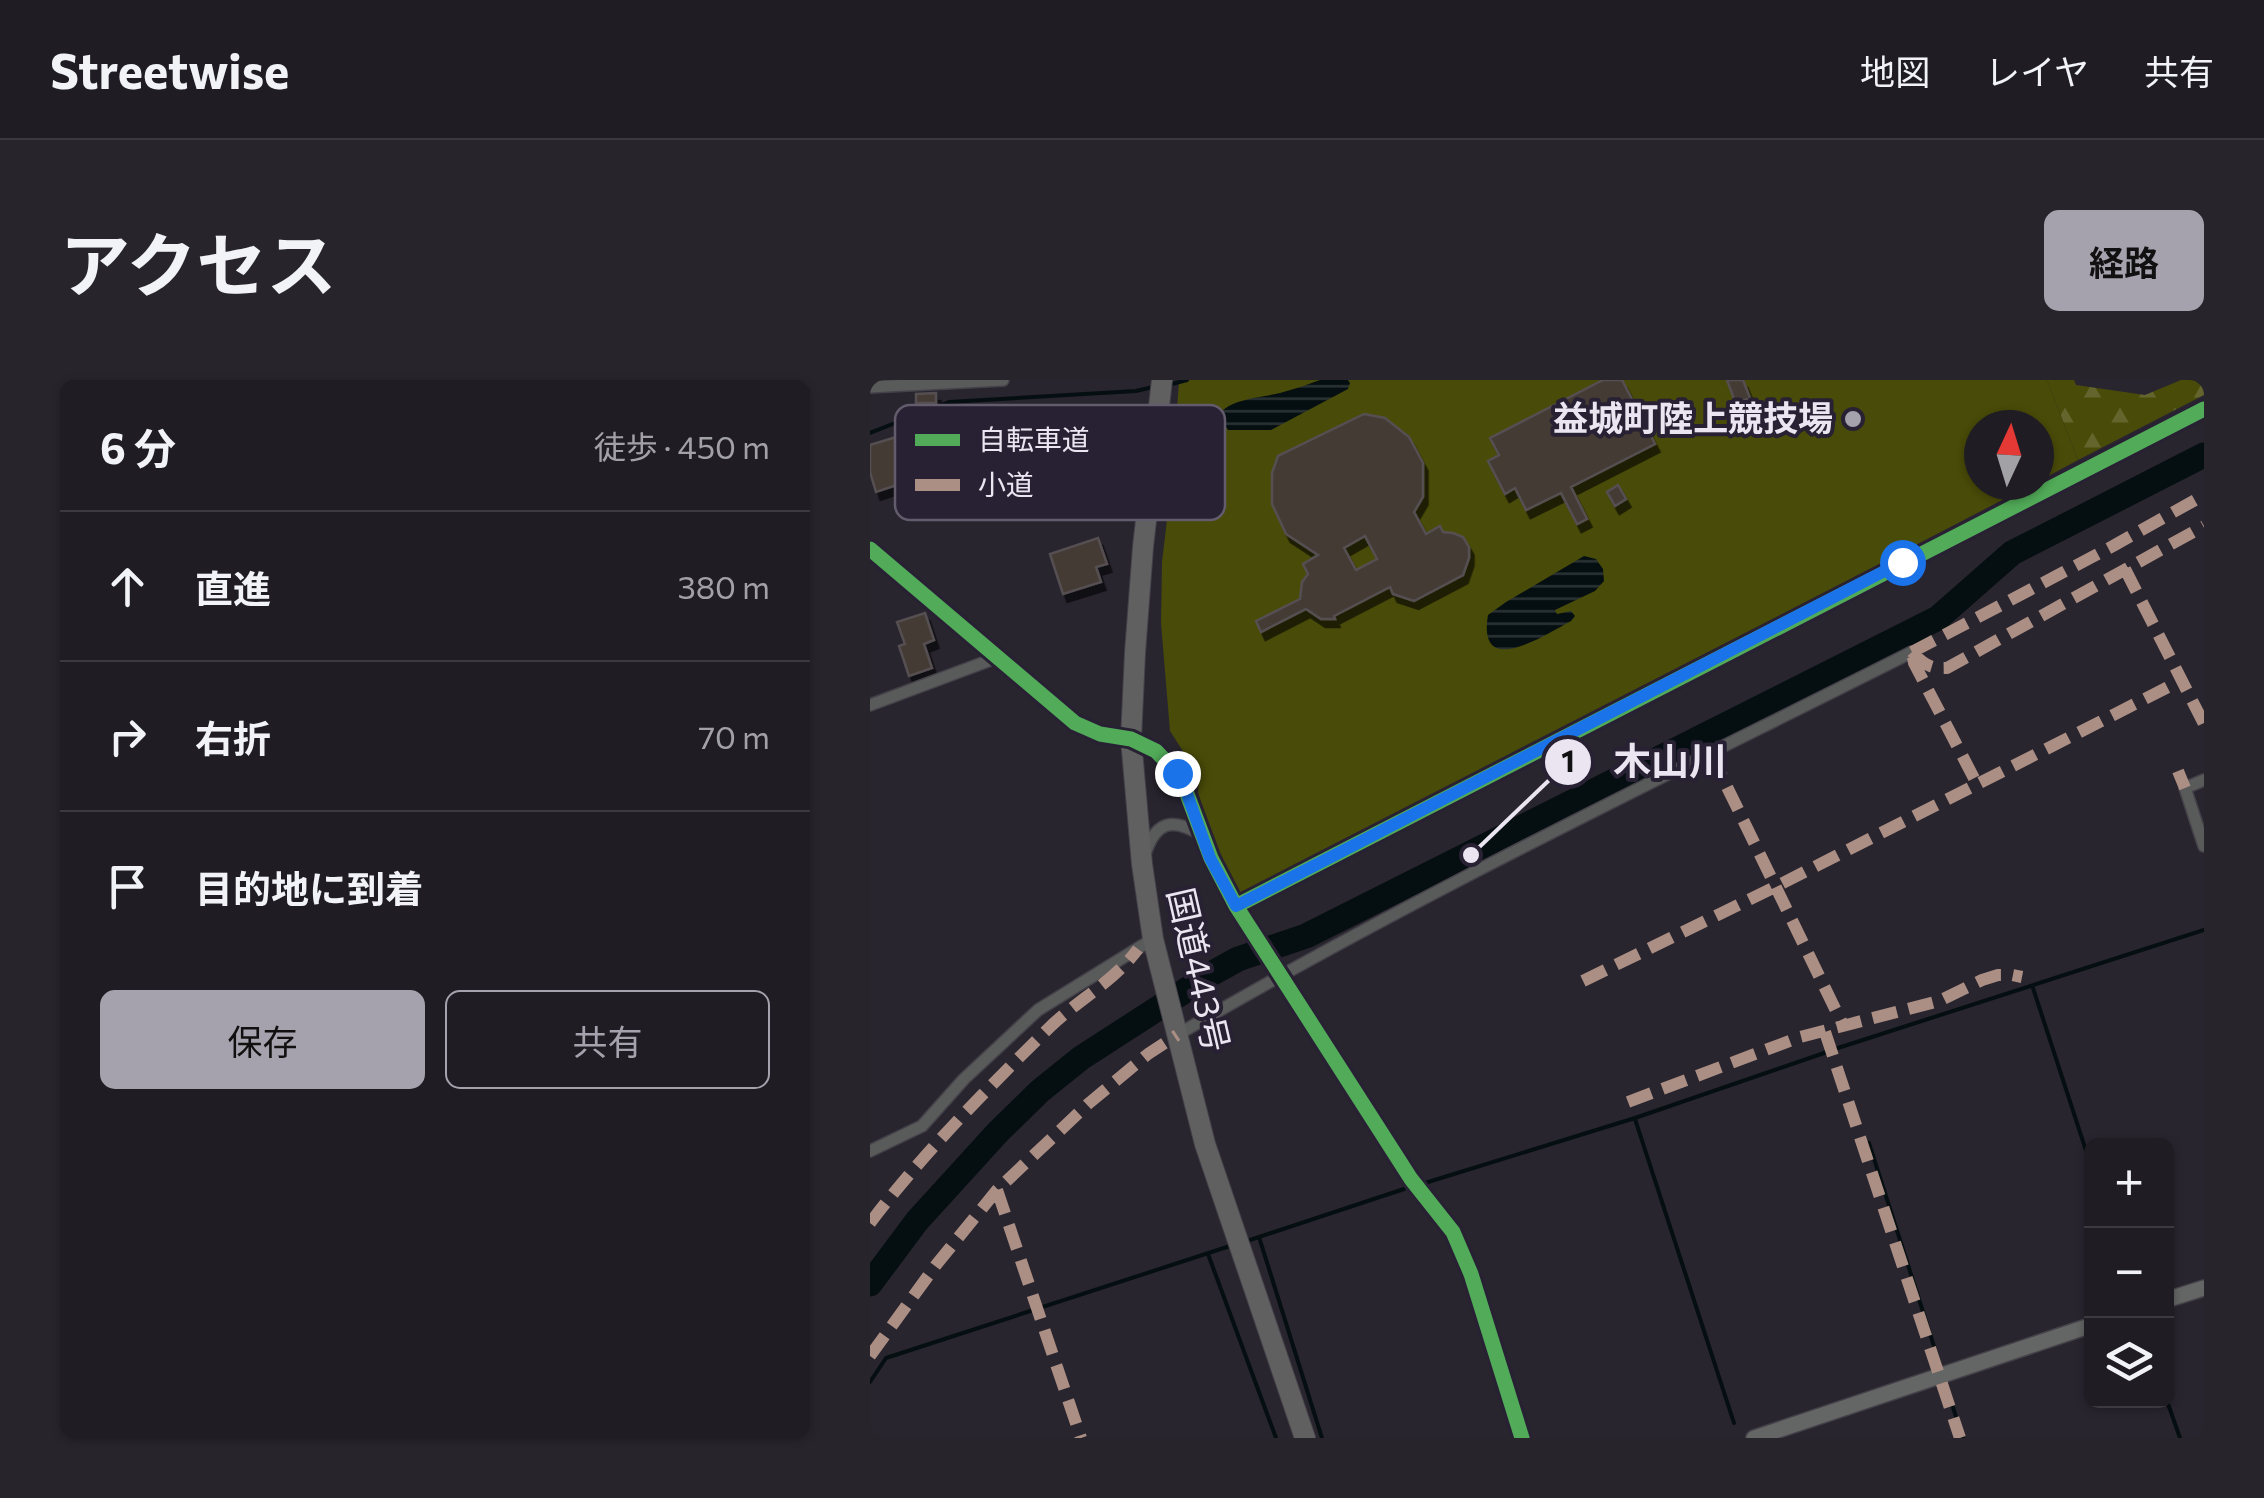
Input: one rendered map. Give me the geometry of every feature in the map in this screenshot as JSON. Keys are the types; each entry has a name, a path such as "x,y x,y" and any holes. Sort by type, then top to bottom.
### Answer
{"highway":[{"name":"国道443号","path":"1146,520 1131,739 1142,864 1155,944 1206,1144 1306,1438"}],"street":[{"path":"870,387 1003,380"},
{"path":"1239,909 2204,409"},
{"path":"870,549 1074,723 1156,750 1177,773 1200,834 1239,909 1411,1179 1453,1232 1471,1274 1522,1438"},
{"path":"1178,1035 1281,974 1521,848 1912,652"},
{"path":"870,705 996,658"},
{"path":"2204,780 2185,788 2204,846"},
{"path":"1142,864 1147,846 1162,826 1188,826 1200,834"},
{"path":"870,1151 922,1126 964,1079 1038,1010 1155,944"},
{"path":"2174,1297 2204,1288"},
{"path":"1754,1438 2084,1328"}],"green space":[{"path":"1179,380 2047,380 2078,460 2054,473 2054,410 1964,410 1964,500 2002,500 1241,897 1213,838 1198,793 1199,776 1170,731 1161,623 1167,520 1225,520 1225,405 1177,405"},
{"path":"2047,380 2074,380 2076,385 2145,395 2181,380 2204,380 2204,395 2078,460"}],"shaded area":[{"path":"1320,380 1350,383 1348,389 1271,430 1228,430 1225,426 1225,408"},
{"path":"1584,556 1596,559 1603,569 1604,581 1595,591 1555,610 1557,614 1571,611 1575,616 1571,621 1516,648 1493,645 1487,634 1488,615"}],"building":[{"path":"1603,380 1622,380 1655,444 1571,487 1587,519 1577,524 1561,493 1526,510 1515,488 1505,494 1488,461 1499,455 1490,438"},
{"path":"1727,380 1743,380 1750,398 1736,404"},
{"path":"936,393 936,403 916,403 916,394"},
{"path":"1364,414 1385,418 1409,437 1423,463 1423,497 1414,512 1426,534 1440,526 1443,532 1463,537 1469,547 1463,575 1414,601 1393,594 1390,587 1334,616 1335,619 1321,619 1306,609 1261,632 1256,621 1300,599 1302,582 1308,574 1303,564 1318,555 1286,534 1272,504 1272,473 1278,456","holes":["1365,536 1377,559 1356,570 1344,548"]},
{"path":"895,437 895,486 876,492 870,472 870,445"},
{"path":"1618,485 1626,499 1615,506 1607,492"},
{"path":"1098,538 1107,564 1096,567 1101,582 1063,594 1050,554"},
{"path":"925,613 934,640 924,644 932,668 909,676 899,646 905,644 897,622"}],"waterway":[{"path":"1168,385 1187,380"},
{"path":"941,405 1153,387"},
{"path":"870,433 895,423"},
{"path":"870,1284 917,1221 1040,1091 1081,1058 1211,974 1238,959 1306,936 1938,618 2012,553 2204,455"},
{"path":"1838,1048 2204,930"},
{"path":"2033,988 2084,1144"},
{"path":"1425,1183 1635,1118 1827,1052"},
{"path":"1635,1119 1734,1423"},
{"path":"1869,1143 1940,1365"},
{"path":"1244,1242 1404,1189"},
{"path":"1259,1237 1322,1438"},
{"path":"870,1382 886,1358 1230,1246"},
{"path":"1208,1254 1276,1438"},
{"path":"1945,1383 1963,1438"},
{"path":"2170,1408 2180,1438"}],"marked path":[{"path":"1912,652 2204,495"},
{"path":"1912,652 1927,665 1947,668 2204,526"},
{"path":"2125,569 2204,724"},
{"path":"1913,657 1977,784"},
{"path":"1583,981 2182,680"},
{"path":"1711,754 1843,1025"},
{"path":"2178,771 2185,788"},
{"path":"870,1223 981,1096 1052,1025 1108,980 1138,949"},
{"path":"1628,1102 1800,1037 1939,1001 1998,975 2022,977"},
{"path":"1825,1032 1960,1438"},
{"path":"870,1356 997,1190 1088,1104 1177,1035"},
{"path":"997,1190 1081,1438"}],"cycle path":[{"path":"1236,906 2204,409"},
{"path":"870,549 1075,723 1100,734 1131,739 1156,751 1177,773 1211,858 1236,906 1411,1179 1453,1232 1471,1274 1522,1438"}],"place":[{"name":"益城町陸上競技場","path":"1853,419"},
{"name":"木山川","path":"1471,855"}],"route":[{"path":"1177,773 1210,858 1236,906 1902,562"}]}
